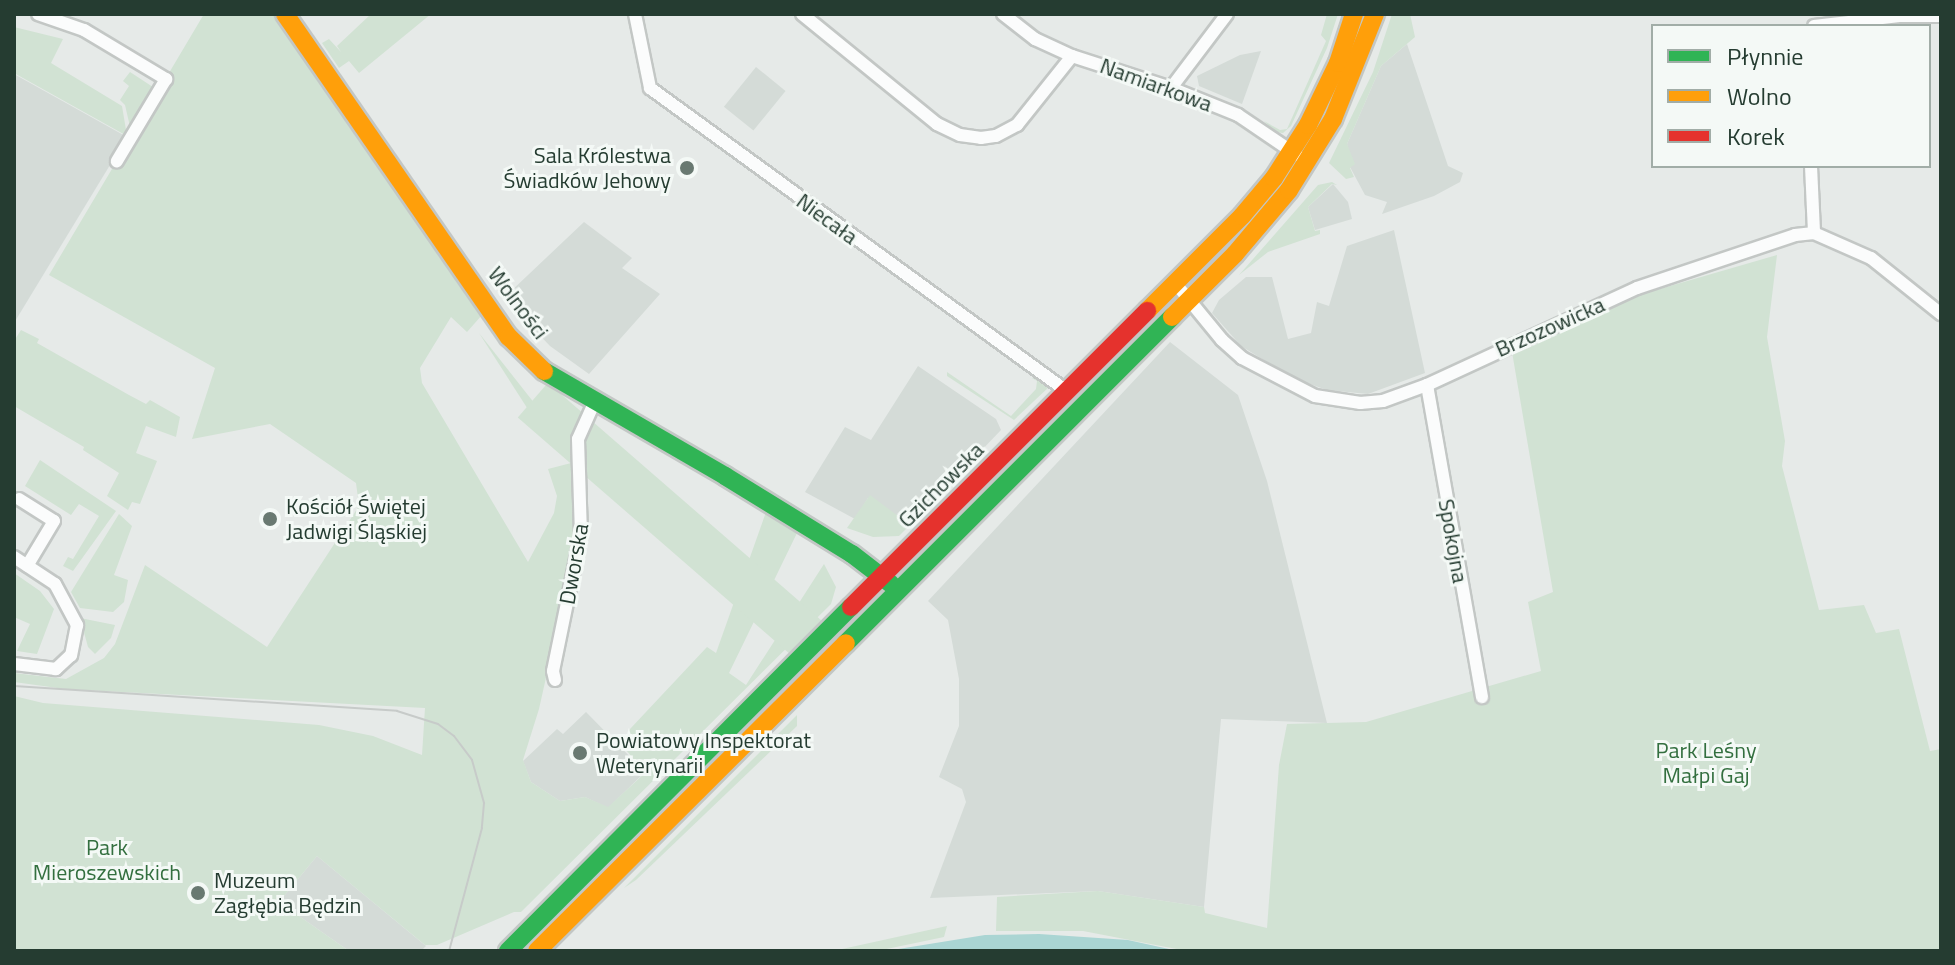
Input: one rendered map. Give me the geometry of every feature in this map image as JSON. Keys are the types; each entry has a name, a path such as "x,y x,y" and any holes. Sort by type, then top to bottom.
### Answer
{"street":[{"path":"38,14 84,30 166,79 117,161"},
{"name":"Wolności","path":"285,14 509,337 549,376 725,476 890,584"},
{"name":"Niecała","path":"635,14 650,88 1068,392"},
{"path":"802,14 937,124 960,135 981,138 996,136 1017,125 1072,56"},
{"name":"Namiarkowa","path":"1003,14 1035,39 1072,56 1171,88 1238,115 1300,156"},
{"path":"1171,88 1227,14"},
{"name":"Gzichowska","path":"508,951 1189,299 1254,233 1300,156 1338,63 1354,14"},
{"name":"Gzichowska","path":"537,951 890,584 1068,392 1300,156 1339,108 1375,14"},
{"path":"1839,24 1941,16"},
{"path":"1811,168 1814,233 1871,258 1941,314"},
{"name":"Brzozowicka","path":"1176,284 1222,340 1242,358 1315,396 1360,403 1383,401 1427,385 1637,288 1795,235 1814,233"},
{"name":"Spokojna","path":"1427,385 1482,697"},
{"name":"Dworska","path":"555,680 557,653 581,535 578,439 595,401"},
{"path":"19,499 54,521 27,566"},
{"path":"14,557 55,584 77,625 71,655 56,669 14,664"},
{"path":"550,909 565,923"}],"shaded area":[{"path":"1407,44 1448,166 1463,173 1460,182 1434,196 1382,214 1387,202 1365,195 1350,167 1347,144 1381,66"},
{"path":"1261,51 1242,104 1199,86 1197,76 1240,55"},
{"path":"756,67 786,91 753,131 724,107"},
{"path":"14,74 127,137 14,323"},
{"path":"1333,184 1348,202 1352,219 1315,230 1308,207"},
{"path":"584,222 632,258 622,268 660,294 589,374 550,346 525,320 509,293"},
{"path":"1394,230 1425,373 1368,394 1327,390 1293,378 1241,346 1212,313 1219,300 1246,277 1272,277 1288,339 1311,333 1317,302 1329,306 1347,246"},
{"path":"1170,342 1238,395 1267,481 1327,723 1221,719 1204,907 1098,891 930,898 966,802 962,789 939,777 959,726 959,679 948,620 928,601"},
{"path":"918,366 996,419 1001,430 910,525 868,498 855,519 805,492 845,427 871,440"},
{"name":"Powiatowy Inspektorat Weterynarii","path":"586,712 645,772 608,808 585,797 560,801 531,782 523,761 557,729 563,734"},
{"path":"317,856 426,946 421,951 349,951 279,902"}],"green space":[{"name":"Park Mieroszewskich","path":"204,14 274,14 280,20 482,315 467,332 451,317 420,368 422,383 528,562 554,513 557,496 548,469 575,462 578,534 539,709 523,760 531,782 560,801 585,797 608,807 645,773 622,745 630,729 707,647 716,653 766,512 797,533 729,673 746,685 824,564 836,587 831,604 521,912 514,912 437,945 425,945 317,856 279,902 349,951 14,951 14,696 43,703 319,725 373,736 422,755 425,708 65,689 14,682 14,673 66,679 104,658 115,644 145,565 267,647 359,506 356,483 270,424 192,439 215,368 49,275"},
{"path":"371,14 431,14 359,73 349,61 339,68 322,43 329,39 341,52 337,46"},
{"path":"1327,14 1338,14 1327,48 1291,126 1283,133 1275,132 1264,121 1280,130 1287,129 1326,41 1321,35"},
{"path":"1392,14 1410,14 1415,37 1381,66 1347,144 1355,164 1350,168 1354,177 1346,179 1329,163 1373,72"},
{"path":"14,27 63,39 51,63 122,106 127,136 14,73"},
{"path":"130,72 156,89 131,131 125,105 120,100 129,86 123,81"},
{"path":"1332,182 1337,185 1332,184 1308,207 1315,231 1320,230 1320,234 1268,252 1239,275 1318,185"},
{"name":"Park Leśny Małpi Gaj","path":"1777,255 1767,337 1785,441 1782,466 1819,610 1864,605 1876,633 1899,629 1930,751 1941,749 1941,951 1187,951 1083,931 996,931 997,897 1098,891 1204,907 1205,913 1267,928 1279,765 1287,724 1366,722 1541,671 1528,602 1553,592 1512,352 1632,297"},
{"path":"21,330 39,339 37,343 129,395 146,404 150,400 180,417 176,437 146,426 136,453 157,461 140,504 132,502 128,510 107,496 119,473 83,450 84,447 14,406 14,341"},
{"path":"479,333 535,404 561,448 549,442"},
{"path":"947,372 1011,416 1036,389 1037,381 1032,378 1036,376 1050,386 1014,420 947,376"},
{"path":"548,383 837,634 807,669 518,417"},
{"path":"40,460 116,511 73,571 63,566 68,557 73,559 99,516 79,504 71,515 25,486"},
{"path":"870,495 910,525 899,536 873,537 847,528"},
{"path":"119,514 132,526 114,575 128,580 124,602 113,612 80,608 71,592"},
{"path":"14,573 40,591 54,609 37,654 17,651 30,624 14,617"},
{"path":"80,618 115,625 111,638 95,654 88,647"},
{"path":"797,715 797,726 624,888"},
{"path":"947,926 944,937 877,951 833,951"}],"water":[{"path":"1039,934 1128,940 1178,951 886,951 985,935"}],"tram line":[{"path":"14,686 397,711 438,724 454,736 472,760 484,803 482,828 449,951"}],"traffic: fast":[{"path":"846,643 1172,317"},
{"path":"544,371 725,476 852,554 891,584"},
{"path":"508,951 851,607"}],"traffic: slow":[{"path":"285,14 509,337 544,371"},
{"path":"1147,311 1242,216 1274,178 1308,125 1338,63 1354,14"},
{"path":"1172,317 1235,254 1289,190 1333,119 1375,14"},
{"path":"537,951 846,643"}],"traffic: jam":[{"path":"851,607 1147,311"}],"place":[{"name":"Sala Królestwa Świadków Jehowy","path":"687,168"},
{"name":"Kościół Świętej Jadwigi Śląskiej","path":"270,519"},
{"name":"Powiatowy Inspektorat Weterynarii","path":"580,753"},
{"name":"Muzeum Zagłębia Będzin","path":"198,893"}]}
